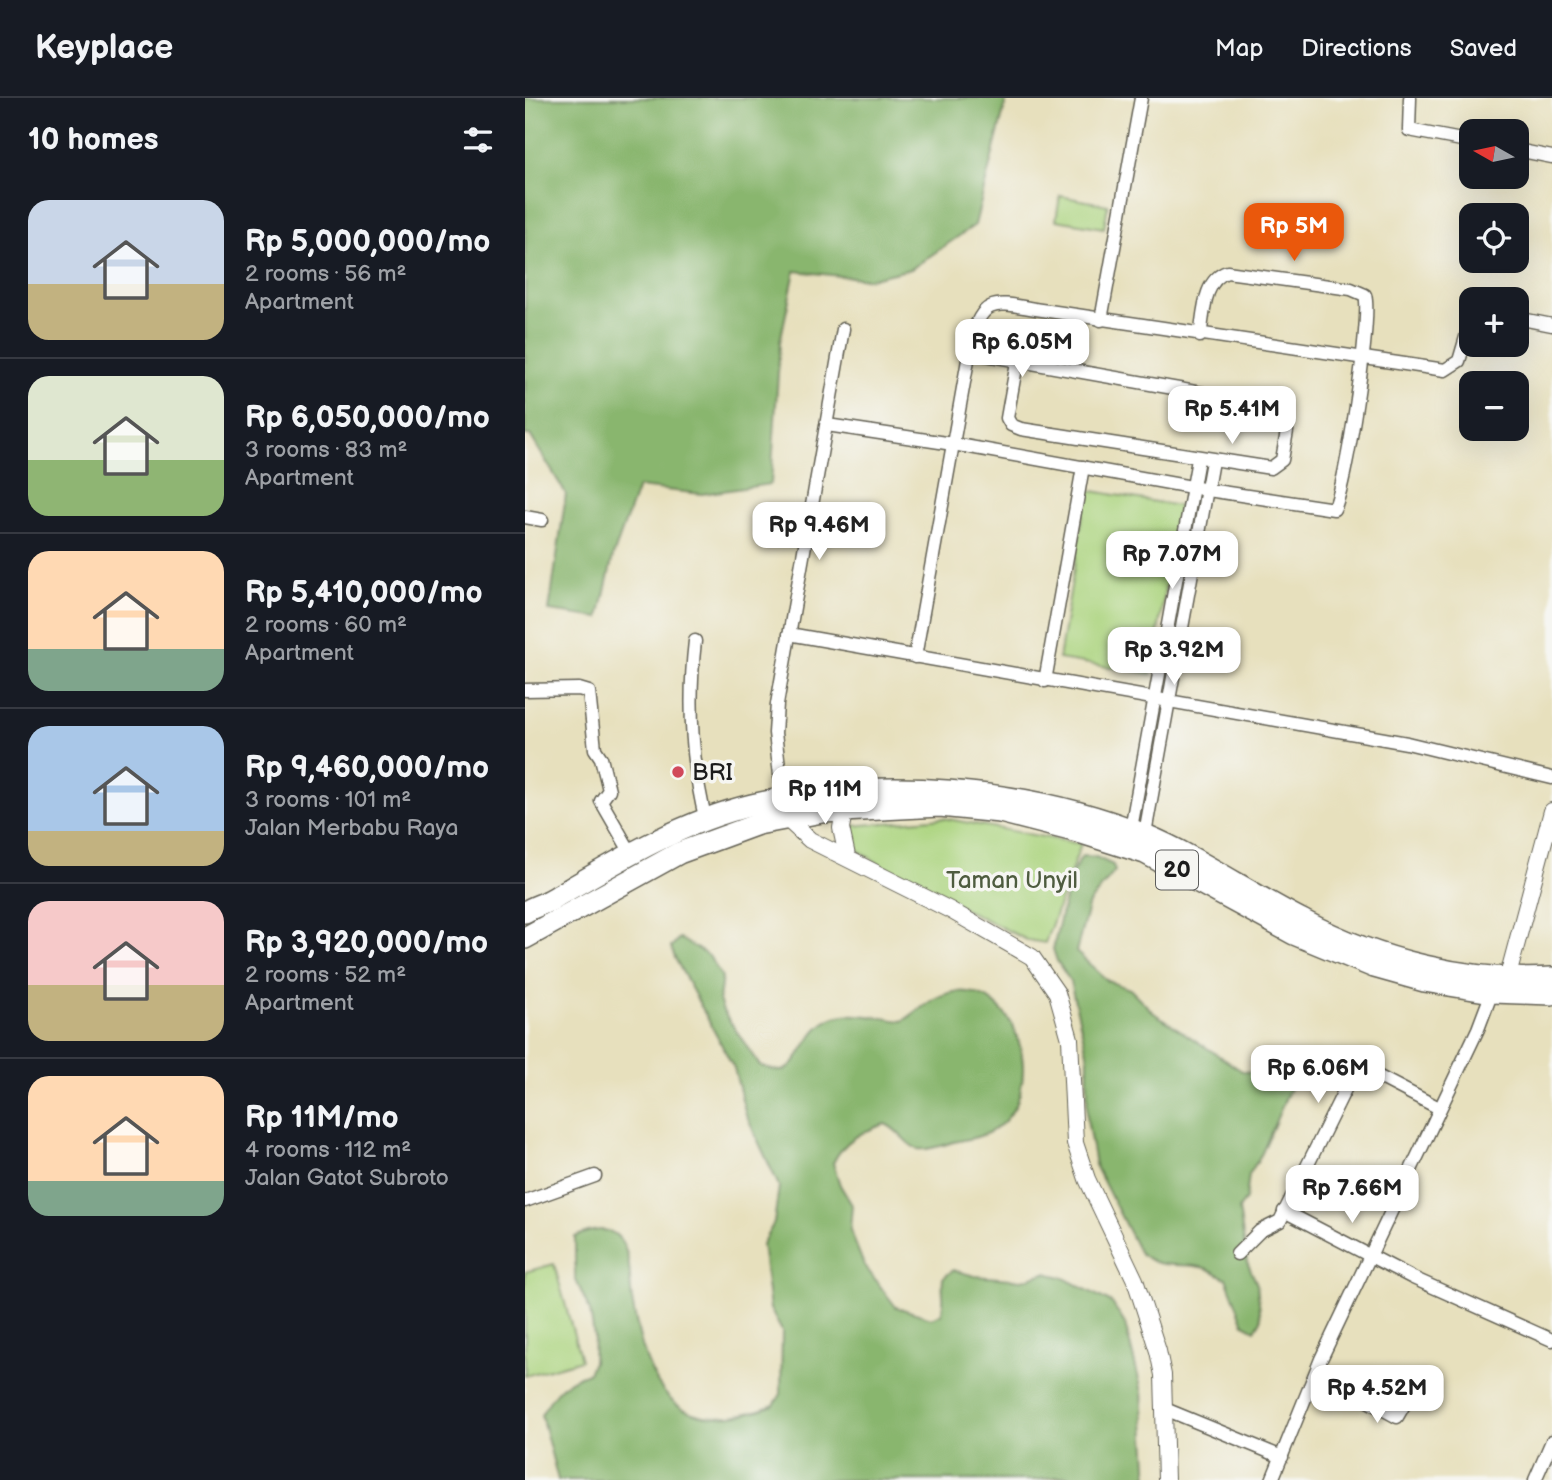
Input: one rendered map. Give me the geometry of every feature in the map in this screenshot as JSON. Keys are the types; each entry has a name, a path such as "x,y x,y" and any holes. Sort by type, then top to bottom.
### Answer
{"highway":[{"name":"20","path":"526,907 543,905 631,853 667,835 706,821 785,809 861,790 958,790 1079,814 1135,841 1322,948 1424,981 1501,987 1552,995"},
{"name":"20","path":"785,809 842,810 940,806 1000,812 1135,841"},
{"name":"20","path":"525,938 754,815"},
{"name":"20","path":"1501,987 1552,978"}],"main road":[{"path":"847,856 842,810 846,799 861,790"},
{"path":"785,809 810,840 847,856 950,910 1032,957 1057,993 1070,1039 1075,1143 1087,1179 1112,1228 1147,1313 1163,1375 1166,1480"},
{"path":"1501,987 1552,811"}],"street":[{"path":"1101,320 1141,98"},
{"path":"1410,98 1409,130 1459,140"},
{"path":"1529,152 1552,157"},
{"path":"827,425 953,443 1207,491 1334,509 1349,441 1361,356 1367,300 1361,292 1227,272 1213,280 1200,335"},
{"path":"915,657 969,352 975,321 982,310 994,305 1451,369 1460,357"},
{"path":"1529,321 1552,326"},
{"path":"785,809 776,716 843,329"},
{"path":"969,352 1275,406 1285,414 1287,431 1279,466 1271,468 1198,459 1011,425 1007,418 1017,362"},
{"path":"1135,841 1154,700 1198,459"},
{"path":"1135,841 1168,703 1212,461"},
{"path":"1045,681 1083,467"},
{"path":"525,517 542,520"},
{"path":"1167,632 1181,635"},
{"path":"789,634 1406,743 1552,778"},
{"path":"695,641 690,719 698,788 706,821"},
{"path":"525,690 579,689 589,692 595,749 601,758 609,790 601,800 631,853"},
{"path":"1272,1480 1370,1253 1439,1108 1501,987"},
{"path":"1237,1254 1260,1231 1278,1223 1355,1069 1364,1069 1439,1108"},
{"path":"525,1201 596,1176"},
{"path":"1284,1211 1486,1313 1552,1340"},
{"path":"1316,1373 1397,1417 1416,1384"},
{"path":"1165,1409 1282,1457"},
{"path":"1535,1480 1552,1441"}],"green space":[{"path":"525,98 1007,98 975,225 911,269 868,279 795,271 780,342 771,484 702,494 638,487 613,556 599,618 549,611 566,494 530,435 525,435"},
{"path":"1060,196 1108,205 1104,228 1056,220"},
{"path":"1087,490 1179,506 1151,674 1059,659"},
{"name":"Taman Unyil","path":"943,818 1081,844 1045,943 1027,940 900,877 853,847 851,826"},
{"path":"1082,856 1096,857 1113,865 1115,871 1089,903 1076,952 1108,981 1130,989 1154,1013 1242,1071 1284,1077 1290,1088 1262,1153 1249,1175 1246,1199 1239,1209 1247,1262 1257,1284 1261,1320 1255,1330 1244,1324 1226,1278 1197,1266 1155,1262 1139,1252 1095,1165 1087,1119 1088,1057 1070,981 1053,949 1070,877"},
{"path":"679,938 709,956 722,977 719,1000 723,1011 760,1066 773,1070 788,1068 821,1025 844,1015 866,1015 903,1021 943,995 974,993 994,1003 1009,1020 1019,1042 1023,1066 1021,1090 1011,1112 995,1129 986,1134 931,1148 913,1147 885,1124 854,1138 842,1148 833,1163 840,1185 852,1205 850,1230 864,1265 896,1307 931,1318 941,1314 943,1278 953,1270 975,1276 1022,1280 1045,1273 1062,1277 1112,1303 1125,1324 1142,1392 1148,1480 1077,1480 1066,1476 1036,1480 558,1480 541,1415 560,1388 588,1373 593,1362 594,1336 590,1311 575,1278 575,1237 580,1235 604,1230 614,1234 623,1244 628,1259 638,1332 657,1383 671,1400 690,1412 712,1417 740,1415 774,1405 781,1394 782,1331 770,1309 762,1244 774,1223 779,1186 746,1115 734,1068 675,958 671,947"},
{"path":"554,1264 581,1360 525,1376 525,1272"}],"place":[{"name":"BRI","path":"678,772"}]}
